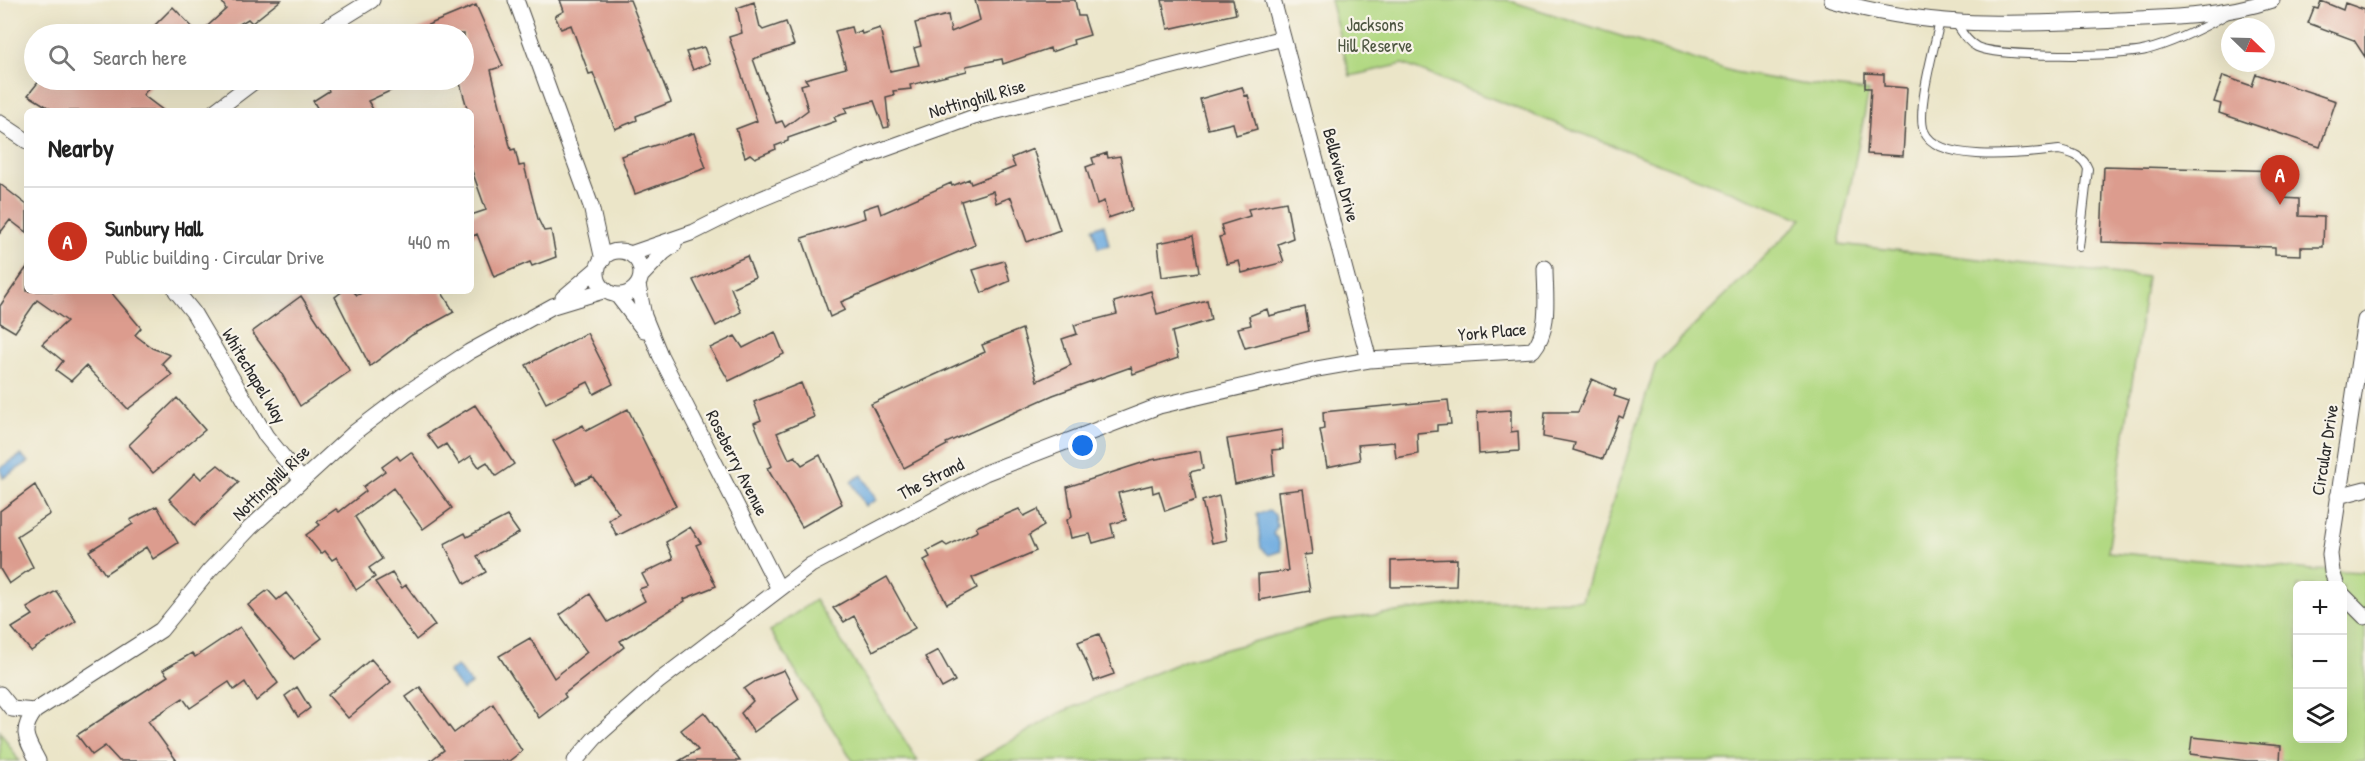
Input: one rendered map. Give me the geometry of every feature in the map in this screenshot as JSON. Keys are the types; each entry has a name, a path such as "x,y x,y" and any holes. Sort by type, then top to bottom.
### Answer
{"street":[{"path":"333,24 372,0"},
{"name":"Belleview Drive","path":"1274,0 1369,360"},
{"path":"1832,0 1862,8 1940,21 2007,25 2146,19 2236,10 2272,0"},
{"path":"516,5 591,206 607,235 641,267 640,281 631,292 611,293 598,280 600,264 591,206"},
{"name":"Nottinghill Rise","path":"640,281 663,253 694,232 756,201 860,158 974,117 1283,38"},
{"path":"219,108 243,90"},
{"path":"0,123 24,139"},
{"name":"Nottinghill Rise","path":"625,252 694,232"},
{"path":"600,264 610,253 625,252"},
{"name":"Nottinghill Rise","path":"34,711 161,630 209,571 301,479 354,432 405,394 469,352 553,306 600,264"},
{"name":"York Place","path":"1369,360 1533,350 1541,341 1545,315 1545,268"},
{"name":"Roseberry Avenue","path":"640,281 644,316 660,355 779,589"},
{"name":"Nottinghill Rise","path":"553,306 611,293"},
{"name":"Roseberry Avenue","path":"611,293 636,318 660,355"},
{"name":"Whitechapel Way","path":"178,294 193,312 266,436 301,479"},
{"name":"Circular Drive","path":"2335,581 2331,572 2330,554 2365,320"},
{"name":"The Strand","path":"575,761 596,738 660,681 811,565 985,473 1159,406 1317,369 1369,360"},
{"path":"2338,496 2365,489"},
{"path":"2347,598 2365,617"},
{"path":"0,694 12,709 34,711"},
{"path":"34,711 26,722 25,734 38,761"}],"lane":[{"path":"1956,23 1965,38 1985,50 2118,55 2148,50 2194,33 2236,10"},
{"path":"1940,21 1923,108 1923,129 1930,140 1941,148 1962,152 2059,150 2073,153 2084,160 2088,169 2079,248"}],"green space":[{"name":"Jacksons Hill Reserve","path":"1330,0 1507,0 1734,72 1801,84 1869,91 1839,244 2147,277 2108,552 2312,570 2365,572 2365,761 977,761 1059,713 1186,660 1330,621 1471,602 1582,600 1656,364 1802,219 1403,64 1350,76"},
{"path":"815,600 918,761 853,761 770,631"},
{"path":"0,731 19,761 0,761"}],"water":[{"path":"1104,224 1109,245 1098,248 1093,228"},
{"path":"21,455 29,462 3,478 0,468"},
{"path":"862,475 876,500 865,506 851,481"},
{"path":"1269,511 1275,515 1277,526 1273,534 1278,539 1281,551 1269,555 1261,548 1257,514"},
{"path":"457,666 471,684 462,690 448,672"}],"building":[{"path":"221,0 281,0 252,23 248,19 240,24 210,24 226,9"},
{"path":"560,0 630,0 671,102 636,116 637,120 615,129 593,73 589,74 571,25 561,29 555,16 564,11"},
{"path":"975,0 1075,0 1078,16 1084,16 1090,35 1073,40 1074,44 1051,52 1050,48 1003,64 1002,59 966,66 967,71 910,85 911,89 893,91 894,95 886,97 889,127 884,128 874,101 845,108 847,113 834,117 836,121 788,138 788,141 775,146 776,149 755,158 750,154 745,157 736,129 757,121 729,37 742,33 737,8 754,2 760,27 763,30 786,22 794,45 753,59 776,123 782,121 785,127 808,110 801,85 808,83 805,79 846,68 835,31 851,27 853,34 861,31 862,34 880,28 890,71 919,65 914,48 921,46 915,23 948,15 951,32 980,20"},
{"path":"1162,0 1233,0 1236,14 1168,29"},
{"path":"2321,1 2343,10 2345,3 2365,10 2365,57 2354,40 2308,23 2314,8 2318,9"},
{"path":"476,5 503,66 491,70 511,150 515,149 519,166 524,165 538,219 544,231 551,230 556,257 532,266 530,262 494,277 477,234 474,236 474,214 486,210 474,176 474,108 467,108 462,90 474,90 474,24 430,24"},
{"path":"173,7 189,24 156,24"},
{"path":"704,47 710,63 693,70 686,52"},
{"path":"1865,73 1884,74 1884,86 1907,88 1903,156 1867,154 1871,88 1865,88"},
{"path":"2256,74 2336,101 2320,147 2219,113 2221,104 2214,102 2223,76 2252,86"},
{"path":"1242,87 1245,96 1248,95 1257,129 1236,135 1233,123 1208,129 1200,99"},
{"path":"32,90 147,90 143,95 160,108 49,108 28,95"},
{"path":"392,90 368,101 372,108 317,108 313,101 329,91"},
{"path":"694,133 706,168 635,194 621,156"},
{"path":"1033,149 1060,230 1027,242 1011,197 996,203 993,191 961,201 975,245 841,302 845,310 830,317 802,238 865,218 863,209 878,204 881,214 951,183 952,186 969,179 971,184 1015,167 1011,158"},
{"path":"1107,153 1108,158 1120,156 1132,210 1108,218 1104,201 1097,204 1086,167 1094,164 1092,158"},
{"path":"2104,166 2283,171 2282,198 2299,199 2299,216 2324,217 2323,247 2301,247 2301,255 2275,254 2275,247 2101,242"},
{"path":"0,184 24,203 24,231 10,220 0,233"},
{"path":"1286,202 1293,238 1278,244 1284,262 1242,273 1239,261 1227,264 1219,237 1224,236 1221,225 1250,216 1248,209"},
{"path":"1193,236 1199,272 1162,277 1158,243"},
{"path":"747,256 755,277 731,288 741,312 716,326 693,280"},
{"path":"1004,261 1010,281 982,293 973,270"},
{"path":"24,271 24,294 113,294 141,328 135,335 152,348 170,355 162,363 172,375 128,409 86,366 71,381 56,370 63,361 42,344 67,321 37,300 15,332 0,323 0,306"},
{"path":"1151,291 1157,314 1207,300 1211,320 1172,332 1178,358 1133,374 1131,367 1053,395 946,443 947,445 904,468 871,404 985,352 982,345 1022,329 1037,381 1071,365 1062,339 1077,334 1074,325 1117,314 1114,302"},
{"path":"339,294 443,294 454,312 412,335 370,366 335,297"},
{"path":"301,296 350,371 300,406 280,371 252,332"},
{"path":"1305,307 1309,331 1245,348 1238,328 1251,325 1249,316 1267,309 1269,316"},
{"path":"775,332 784,354 729,381 710,348 735,336 743,348"},
{"path":"587,333 613,384 594,394 588,382 546,403 526,365"},
{"path":"1592,379 1616,390 1614,396 1629,401 1623,418 1619,416 1603,459 1573,450 1575,443 1543,437 1545,412 1578,412"},
{"path":"801,383 814,417 777,433 789,459 795,456 802,465 820,455 842,504 802,527 767,468 772,466 754,423 761,420 754,402"},
{"path":"177,398 205,430 153,473 129,445"},
{"path":"1448,400 1451,424 1437,425 1437,431 1417,433 1418,454 1396,458 1394,442 1358,445 1360,460 1327,467 1320,430 1324,429 1323,412"},
{"path":"475,405 514,464 496,476 487,462 479,467 471,456 459,464 446,444 438,449 427,434"},
{"path":"628,409 676,506 617,536 609,520 619,513 592,476 576,484 553,441 583,425 586,431"},
{"path":"1511,410 1511,432 1518,431 1519,451 1479,454 1477,412"},
{"path":"1282,430 1283,449 1272,450 1274,475 1235,484 1227,439"},
{"path":"1200,451 1203,469 1190,472 1196,500 1165,511 1159,491 1153,493 1152,485 1118,493 1126,520 1111,524 1114,537 1093,543 1090,534 1071,538 1067,520 1072,516 1067,487 1151,460"},
{"path":"411,452 452,508 423,529 393,488 355,517 382,559 369,568 375,577 356,590 337,557 332,560 325,551 321,554 306,535 320,525 317,522 336,509 339,512 366,491 363,487 385,471 382,467 397,456 400,460"},
{"path":"218,465 239,482 195,525 169,499 195,473 201,479"},
{"path":"35,485 50,514 17,536 33,567 9,584 0,569 0,511"},
{"path":"1303,489 1312,554 1304,555 1310,591 1259,600 1258,574 1288,571 1278,492"},
{"path":"1219,496 1227,540 1212,543 1202,501"},
{"path":"157,506 178,543 153,559 146,547 105,574 89,551 133,524 130,520"},
{"path":"1019,509 1024,516 1038,509 1044,526 1029,535 1036,551 972,578 977,588 947,604 924,560 930,557 927,551 943,543 947,546 978,531 976,527"},
{"path":"507,516 519,533 477,556 486,572 465,584 444,544 465,533 467,537"},
{"path":"690,527 701,543 696,545 716,586 684,599 685,601 620,641 624,647 564,694 566,697 539,718 499,656 530,638 554,678 587,652 560,615 590,594 608,622 645,601 639,589 648,586 642,574 673,559 666,542"},
{"path":"1457,559 1456,586 1391,587 1391,561"},
{"path":"392,573 402,588 406,585 435,625 416,640 375,582"},
{"path":"887,577 915,628 873,651 854,616 844,622 833,608"},
{"path":"268,590 277,600 286,593 322,638 294,659 248,605"},
{"path":"56,591 76,621 31,651 12,628 33,615 27,608"},
{"path":"240,627 278,683 256,701 245,682 234,690 229,682 190,708 183,698 148,721 177,761 119,761 105,746 92,755 77,735 168,676 163,670 192,653 195,657"},
{"path":"1099,634 1114,674 1094,681 1078,642"},
{"path":"938,650 955,681 942,688 925,657"},
{"path":"371,659 391,682 348,718 328,695"},
{"path":"784,670 799,699 754,732 741,713 753,701 744,689 756,681"},
{"path":"297,687 310,708 298,717 285,696"},
{"path":"420,687 454,733 493,704 522,751 509,761 430,761 444,750 406,697"},
{"path":"704,712 740,761 679,761 698,750 681,730"},
{"path":"2192,737 2281,746 2280,761 2247,761 2190,754"}],"place":[{"name":"Sunbury Hall","path":"2280,205"}]}
